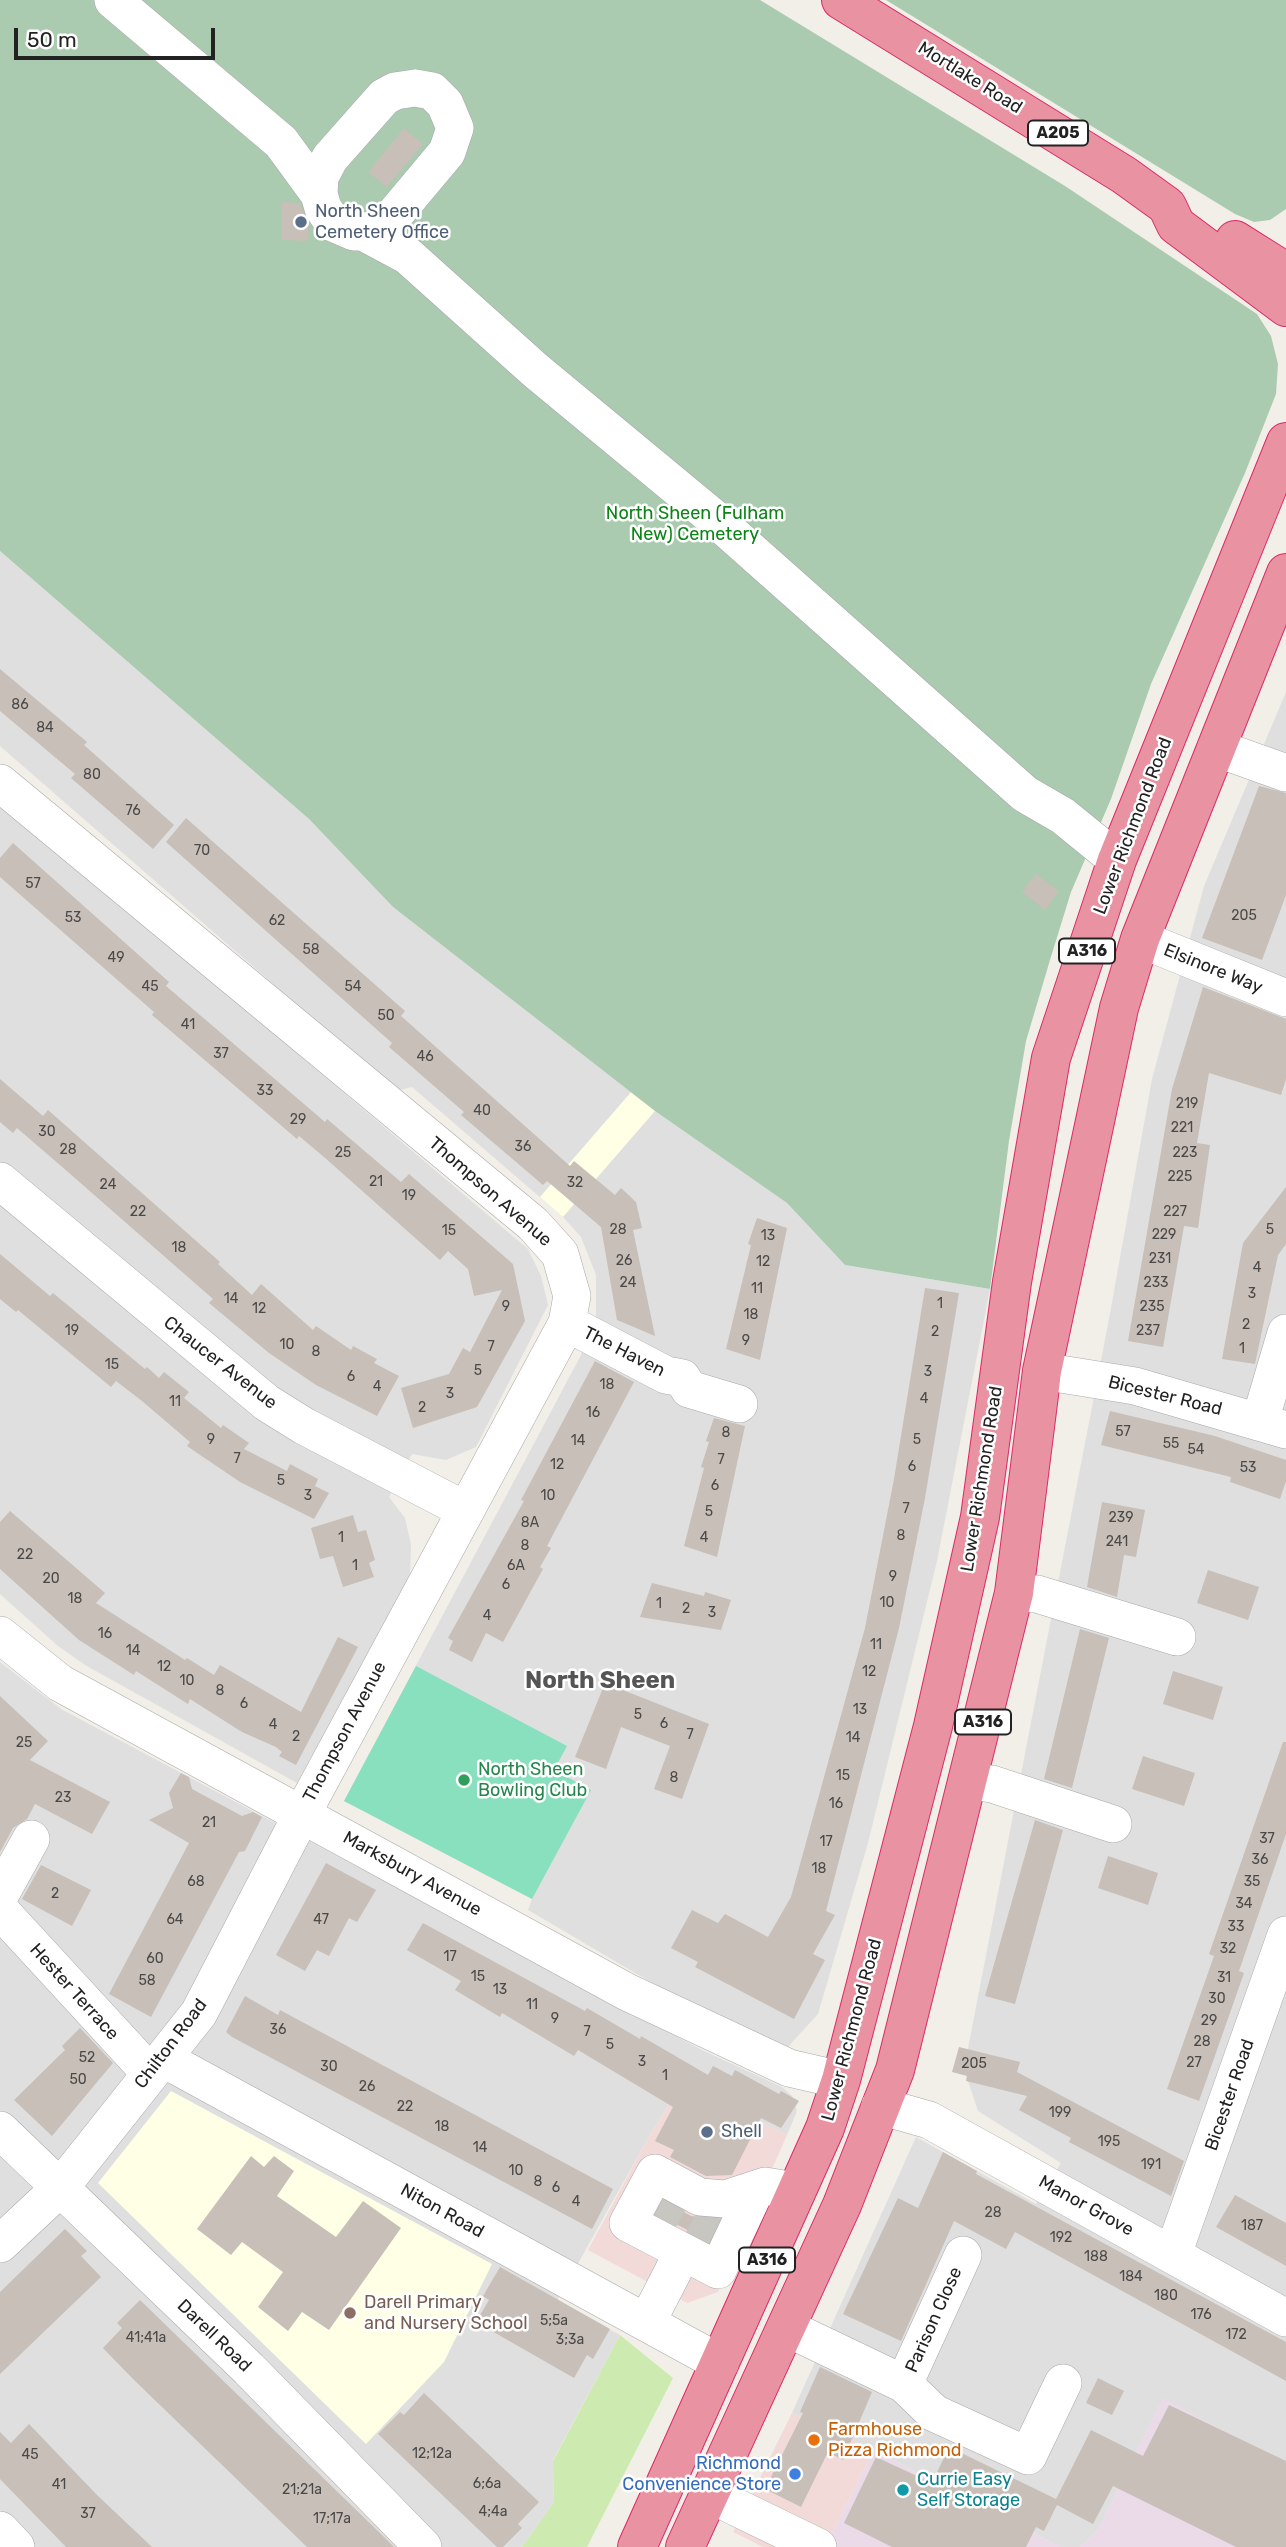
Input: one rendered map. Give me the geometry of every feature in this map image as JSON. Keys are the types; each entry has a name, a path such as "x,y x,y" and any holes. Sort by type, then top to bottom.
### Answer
{"highway":[{"name":"Mortlake Road","path":"841,0 1112,168 1167,206 1188,207 1286,272"},
{"name":"Mortlake Road","path":"1167,206 1175,225 1286,307"},
{"name":"Lower Richmond Road","path":"637,2547 825,2128 841,2080 933,1726 980,1517 1012,1282 1051,1058 1117,860 1286,442"},
{"name":"A316","path":"685,2547 842,2205 895,2070 1014,1593 1042,1371 1119,1008 1140,939 1245,673 1283,591"},
{"path":"1199,655 1245,673"},
{"path":"1117,860 1165,877"}],"street":[{"path":"113,0 281,142 319,194"},
{"path":"365,233 390,220 447,152 455,128 445,104 432,91 415,88 395,91 384,97 330,158 320,177 319,194 323,208 334,223 354,232 365,233 408,256 535,370 715,519 1025,794 1063,816 1117,860"},
{"path":"1216,748 1286,773"},
{"name":"Thompson Avenue","path":"0,783 533,1224 560,1254 569,1278 572,1296 567,1323 302,1814"},
{"name":"Elsinore Way","path":"1140,939 1286,998"},
{"name":"Chaucer Avenue","path":"0,1181 267,1403 304,1426 465,1510"},
{"name":"The Haven","path":"567,1323 666,1375 682,1378 690,1389 739,1404"},
{"path":"1273,1425 1286,1333"},
{"name":"Bicester Road","path":"1042,1371 1135,1386 1273,1425"},
{"path":"1014,1593 1037,1594 1177,1637"},
{"name":"Marksbury Avenue","path":"0,1635 60,1683 627,1992 789,2068 841,2080"},
{"path":"969,1781 992,1784 1113,1824"},
{"name":"Chilton Road","path":"0,2244 60,2188 199,2013 302,1814"},
{"path":"0,1895 31,1839"},
{"name":"Hester Terrace","path":"0,1910 157,2066"},
{"name":"Bicester Road","path":"1173,2254 1286,1935"},
{"name":"Niton Road","path":"157,2066 647,2322 720,2363"},
{"name":"Manor Grove","path":"880,2106 929,2120 1286,2318"},
{"name":"Darell Road","path":"0,2130 249,2369 423,2547"},
{"path":"706,2197 718,2270 676,2242 628,2223 654,2173 706,2197 765,2186 796,2191"},
{"path":"647,2322 676,2242"},
{"name":"Parison Close","path":"905,2384 963,2255"},
{"name":"Parison Close","path":"787,2328 905,2384 934,2413 1028,2456 1063,2383"},
{"path":"710,2495 818,2547"},
{"path":"0,2530 16,2547"}],"shaded area":[{"path":"0,551 309,819 393,907 655,1111 787,1203 845,1265 990,1289 937,1561 868,1843 818,2014 786,2049 683,2001 528,1910 532,1899 344,1801 581,1355 596,1315 596,1275 581,1237 563,1217 412,1087 396,1091 0,746"},
{"path":"1286,692 1286,2464 1163,2399 1098,2530 1080,2547 1060,2547 874,2450 792,2413 916,2137 1036,2204 1061,2163 978,2111 964,2069 1109,1319 1152,1079 1204,886"},
{"path":"0,801 528,1249 541,1276 548,1305 476,1447 446,1460 412,1454 389,1497 405,1518 411,1545 410,1577 297,1783 85,1665 58,1646 0,1594"},
{"path":"632,1091 655,1111 563,1217 540,1197"},
{"path":"0,1662 61,1709 702,2050 782,2087 792,2096 797,2111 787,2135 682,2083 646,2142 557,2301 620,2335 553,2460 554,2502 522,2547 0,2547"},
{"path":"682,2083 787,2135 718,2292 687,2303 588,2250 646,2142"},
{"name":"Darell Primary and Nursery School","path":"171,2091 492,2264 444,2362 366,2444 98,2183"},
{"path":"1163,2398 1286,2464 1286,2547 1080,2547 1098,2530"},
{"path":"792,2413 874,2450 825,2547 763,2547 733,2532"},
{"name":"Currie Easy Self Storage","path":"874,2450 1060,2547 825,2547"}],"green space":[{"name":"North Sheen (Fulham New) Cemetery","path":"0,0 760,0 1065,186 1257,314 1271,336 1278,364 1276,394 1245,473 1151,684 1111,799 1071,892 1026,1041 1009,1141 990,1289 845,1265 787,1203 655,1111 393,907 309,819 0,551"},
{"path":"886,0 1286,0 1286,209 1270,220 1254,222 1235,214"},
{"name":"North Sheen Bowling Club","path":"416,1666 567,1746 554,1770 591,1790 532,1899 344,1801"},
{"path":"620,2335 673,2378 587,2547 522,2547 554,2502 553,2461"}],"building":[{"path":"404,128 423,144 387,187 368,172"},
{"path":"282,202 300,203 309,224 308,241 281,240"},
{"path":"0,669 87,742 84,745 174,825 153,849 71,778 75,774 0,711"},
{"path":"1259,786 1286,793 1286,895 1262,960 1202,938"},
{"path":"186,818 405,1011 401,1016 570,1166 574,1161 615,1195 621,1188 636,1202 642,1228 633,1230 655,1336 617,1320 601,1227 547,1181 543,1185 461,1115 464,1112 389,1047 392,1043 166,842"},
{"path":"13,843 169,982 166,986 325,1122 327,1119 401,1182 409,1174 513,1264 525,1321 477,1407 413,1428 401,1388 449,1374 463,1348 470,1352 502,1290 474,1296 468,1269 448,1251 440,1260 324,1157 299,1136 297,1139 152,1015 154,1012 0,877 0,858"},
{"path":"1036,874 1059,891 1045,910 1022,892"},
{"path":"1203,987 1286,1019 1286,1079 1281,1095 1209,1073 1197,1143 1210,1145 1198,1228 1184,1226 1163,1347 1128,1341 1172,1089"},
{"path":"0,1079 43,1116 48,1110 220,1262 218,1264 252,1295 261,1284 313,1330 316,1326 351,1350 353,1346 377,1359 374,1363 399,1376 377,1416 316,1385 269,1353 209,1303 213,1299 17,1128 13,1133 0,1122"},
{"path":"1286,1187 1286,1244 1278,1255 1255,1364 1222,1359 1243,1243"},
{"path":"757,1218 787,1228 760,1360 726,1349 751,1245 748,1244"},
{"path":"0,1254 50,1296 53,1293 145,1369 147,1367 159,1378 164,1372 189,1392 184,1398 221,1428 223,1425 249,1443 244,1449 287,1471 290,1464 318,1479 315,1486 329,1493 314,1519 240,1482 187,1446 190,1442 142,1401 116,1381 111,1387 18,1310 16,1312 0,1299"},
{"path":"925,1288 959,1293 925,1498 899,1628 826,1911 835,1915 813,1954 825,1960 794,2019 695,1967 698,1962 671,1948 692,1910 718,1923 725,1914 768,1937 791,1897 865,1628 894,1479"},
{"path":"595,1361 634,1382 547,1546 551,1548 540,1567 543,1569 503,1642 486,1633 472,1662 449,1650 453,1641 448,1638 524,1501 521,1500"},
{"path":"1110,1411 1215,1436 1286,1460 1286,1481 1280,1499 1230,1482 1231,1477 1101,1445"},
{"path":"714,1418 745,1426 717,1557 684,1546 704,1468 701,1467 709,1442 706,1441"},
{"path":"1102,1502 1145,1510 1136,1557 1124,1555 1117,1597 1087,1587"},
{"path":"10,1511 105,1593 96,1603 185,1660 187,1658 214,1675 220,1665 301,1712 338,1637 358,1647 296,1765 279,1756 282,1752 276,1747 242,1732 190,1699 188,1704 136,1671 134,1675 79,1640 0,1569 0,1522"},
{"path":"353,1515 358,1532 366,1530 375,1560 369,1563 374,1577 343,1587 333,1556 320,1559 311,1528"},
{"path":"1208,1570 1259,1587 1248,1620 1197,1603"},
{"path":"652,1583 704,1596 705,1592 731,1600 721,1630 640,1617"},
{"path":"1080,1629 1109,1638 1072,1788 1044,1779"},
{"path":"1173,1671 1223,1687 1213,1720 1163,1704"},
{"path":"605,1683 709,1724 682,1799 654,1789 670,1746 621,1727 606,1769 575,1757"},
{"path":"0,1696 48,1741 30,1760 110,1802 92,1834 35,1804 27,1819 13,1828 0,1852"},
{"path":"1283,1742 1286,1742 1286,1834 1239,1971 1244,1973 1199,2101 1167,2089 1214,1956 1209,1954"},
{"path":"1143,1756 1195,1773 1184,1806 1132,1789"},
{"path":"181,1773 189,1777 192,1789 242,1816 253,1812 262,1817 245,1851 239,1852 151,2017 109,1994 189,1843 149,1820 173,1808 169,1793"},
{"path":"1035,1820 1063,1830 1015,2004 985,1996"},
{"path":"1108,1856 1158,1873 1148,1905 1098,1888"},
{"path":"326,1863 376,1890 357,1922 349,1918 329,1956 317,1950 305,1971 276,1955"},
{"path":"41,1865 91,1890 72,1926 22,1899"},
{"path":"423,1923 585,2011 587,2008 640,2039 641,2036 708,2075 713,2066 732,2076 735,2070 779,2094 781,2091 799,2101 781,2128 761,2118 732,2175 706,2176 670,2157 674,2150 655,2141 673,2107 578,2050 574,2056 502,2013 500,2017 455,1990 461,1981 407,1950"},
{"path":"245,1996 278,2015 280,2010 613,2189 592,2229 232,2037 226,2032"},
{"path":"80,2028 113,2063 52,2136 14,2100 65,2050 62,2046"},
{"path":"959,2047 1020,2062 1017,2072 1184,2161 1171,2196 1069,2142 1071,2138 1019,2110 1027,2096 966,2081 967,2076 952,2072"},
{"path":"943,2152 977,2171 976,2174 1286,2342 1286,2381 1015,2232 1006,2249 954,2221 901,2341 843,2314 898,2198 918,2208"},
{"path":"251,2156 264,2167 274,2156 294,2171 277,2196 336,2237 363,2201 401,2228 329,2330 302,2312 288,2331 258,2307 283,2272 242,2242 231,2255 197,2229"},
{"path":"1235,2195 1286,2223 1286,2266 1216,2227"},
{"path":"664,2201 691,2216 718,2220 708,2241 657,2214"},
{"path":"65,2229 87,2251 81,2256 101,2277 0,2374 0,2292"},
{"path":"500,2267 610,2329 593,2359 587,2355 574,2378 476,2322 489,2300 483,2296"},
{"path":"140,2300 394,2547 307,2547 132,2378 103,2348 122,2328 117,2323"},
{"path":"820,2367 872,2392 843,2460 828,2452 801,2507 765,2489 803,2413 800,2412"},
{"path":"1098,2378 1124,2391 1112,2415 1086,2403"},
{"path":"424,2393 539,2502 518,2524 522,2528 503,2547 497,2547 378,2434 400,2412 404,2415"},
{"path":"1169,2405 1286,2461 1286,2547 1236,2547 1113,2486 1093,2524 1057,2505 1044,2531 1036,2527 1026,2547 892,2547 844,2523 876,2457 932,2483 949,2447 1056,2499 1091,2430 1143,2456"},
{"path":"29,2424 97,2495 152,2547 66,2547 0,2479 0,2432 11,2443"}],"tunnel":[{"path":"656,2225 674,2192"},
{"path":"699,2247 717,2214"}],"place":[{"name":"North Sheen Cemetery Office","path":"301,222"},
{"name":"North Sheen Bowling Club","path":"464,1780"},
{"name":"Shell","path":"707,2132"},
{"name":"Darell Primary and Nursery School","path":"350,2313"},
{"name":"Farmhouse Pizza Richmond","path":"814,2440"},
{"name":"Richmond Convenience Store","path":"795,2474"},
{"name":"Currie Easy Self Storage","path":"903,2490"}],"district":[{"name":"North Sheen","path":"600,1681"}]}
